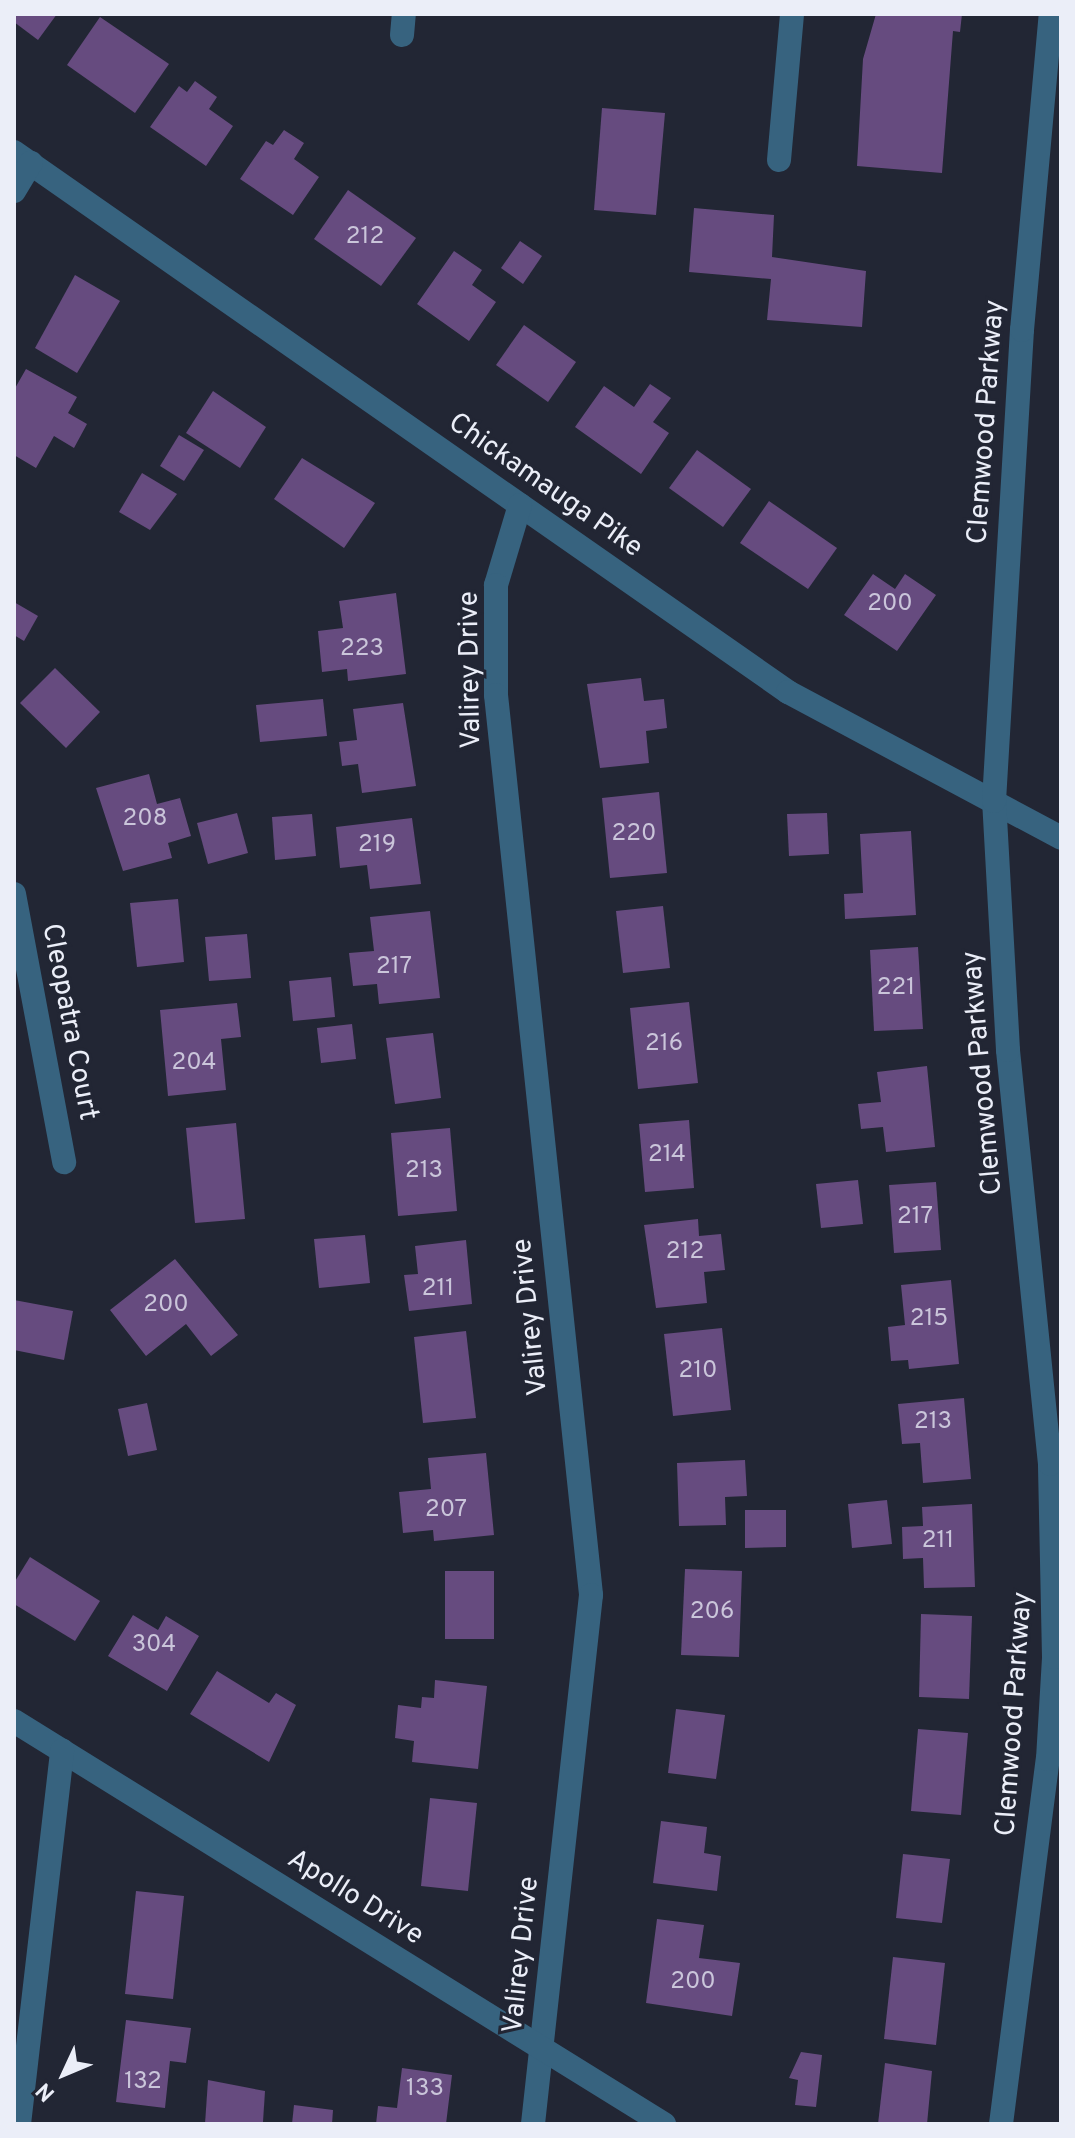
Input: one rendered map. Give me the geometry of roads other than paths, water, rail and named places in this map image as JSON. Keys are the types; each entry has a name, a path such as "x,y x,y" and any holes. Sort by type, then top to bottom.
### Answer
{"street":[{"path":"779,160 792,14"},
{"name":"Clemwood Parkway","path":"1001,2124 1048,1759 1054,1559 994,801 1022,330 1051,14"},
{"path":"14,191 22,158"},
{"name":"Chickamauga Pike","path":"22,158 788,692 1061,838"},
{"name":"Valirey Drive","path":"520,505 496,585 496,695 591,1595 533,2124"},
{"path":"1061,821 1061,850"},
{"name":"Cleopatra Court","path":"14,894 64,1162"},
{"name":"Apollo Drive","path":"14,1721 664,2124"},
{"path":"19,2124 62,1750"}]}
